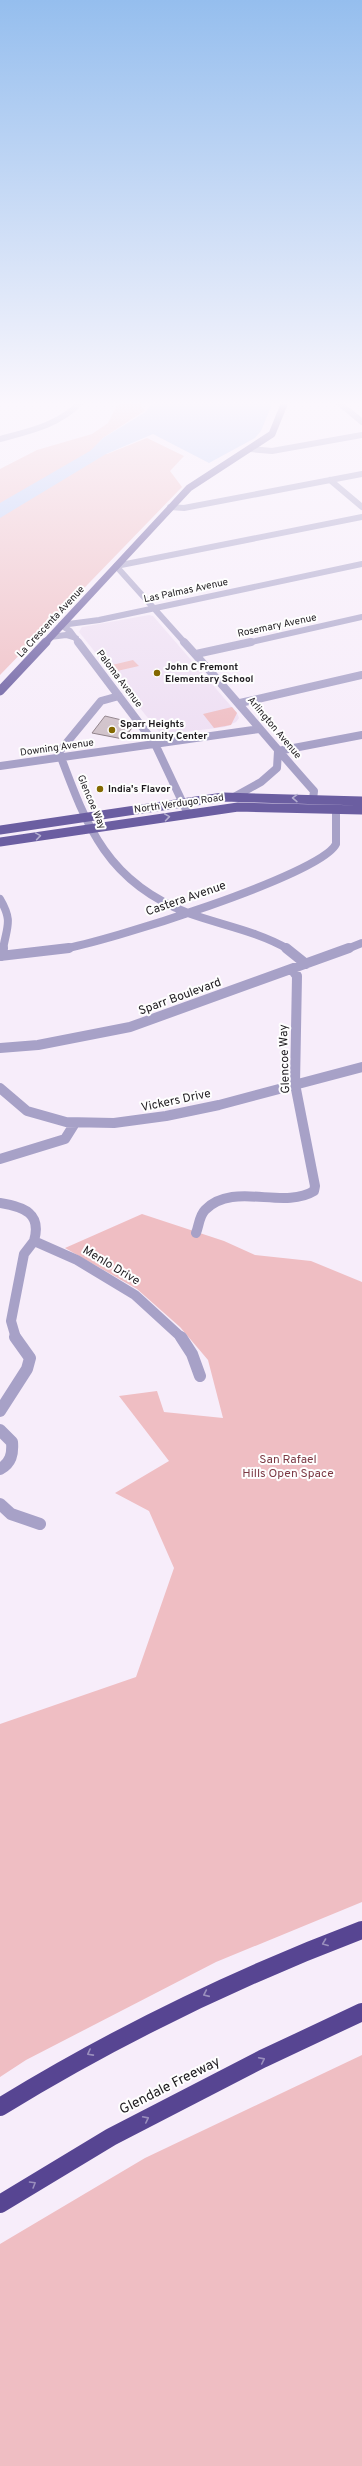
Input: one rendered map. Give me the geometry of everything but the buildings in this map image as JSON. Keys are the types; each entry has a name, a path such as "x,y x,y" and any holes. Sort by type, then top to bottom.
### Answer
{"highway":[{"path":"0,2107 64,2067 175,2008 254,1973 362,1930"},
{"name":"Glendale Freeway","path":"0,2204 111,2137 262,2059 362,2012"}],"main road":[{"name":"La Crescenta Avenue","path":"0,691 161,517"},
{"name":"North Verdugo Road","path":"0,830 182,802 234,797 362,801"},
{"name":"North Verdugo Road","path":"0,842 188,814 259,806 362,810"}],"street":[{"path":"116,566 362,517"},
{"path":"130,551 138,558 151,559"},
{"name":"Las Palmas Avenue","path":"61,626 99,620 362,564"},
{"name":"Arlington Avenue","path":"116,566 240,703 259,729 314,791 313,799"},
{"path":"107,576 122,575 127,578"},
{"path":"76,610 76,614 83,619 99,620"},
{"name":"Rosemary Avenue","path":"196,654 362,617"},
{"name":"Paloma Avenue","path":"61,626 70,631 76,638 155,744 188,814"},
{"path":"50,637 66,635 76,638"},
{"path":"240,703 362,676"},
{"path":"61,757 60,750 98,704 105,699 119,696"},
{"name":"Downing Avenue","path":"0,766 259,729"},
{"path":"234,797 261,782 277,768 278,751 362,735"},
{"name":"Glencoe Way","path":"61,757 89,828 124,876 150,895 185,912 277,942 298,955 306,964"},
{"name":"Castera Avenue","path":"1,956 93,943 252,888 322,858 333,848 336,843 336,809"},
{"path":"0,899 9,918 9,932 2,949 1,956"},
{"name":"Sparr Boulevard","path":"0,1048 38,1045 130,1027 362,944"},
{"name":"Glencoe Way","path":"196,1233 203,1211 214,1202 223,1199 292,1198 310,1195 315,1186 295,1084 297,976 292,969"},
{"name":"Vickers Drive","path":"0,1088 15,1104 29,1112 43,1118 75,1123 170,1117 348,1069 362,1067"},
{"path":"0,1159 64,1139 72,1131 75,1123"},
{"path":"0,1203 27,1212 34,1218 37,1226 34,1242 24,1254 11,1322 14,1336 30,1358 27,1369 0,1411"},
{"name":"Menlo Drive","path":"34,1242 77,1260 135,1295 184,1340 200,1376"},
{"path":"0,1430 12,1442 13,1454 7,1466 0,1469"},
{"path":"0,1504 11,1514 40,1524"}],"shaded area":[{"name":"John C Fremont Elementary School","path":"149,615 153,616 237,713 239,718 236,722 225,727 167,734 160,733 79,632 82,627"}],"green space":[{"path":"0,517 153,517 0,675"},
{"path":"133,660 139,666 117,671 112,665"},
{"path":"232,707 237,713 231,725 214,728 203,714"},
{"name":"San Rafael Hills Open Space","path":"142,1214 224,1241 255,1255 311,1261 362,1282 362,1902 216,1962 26,2060 0,2077 0,1724 136,1677 174,1568 149,1511 115,1493 169,1461 119,1396 157,1391 164,1412 223,1418 208,1360 180,1327 137,1289 65,1248"},
{"path":"362,2055 362,2466 0,2466 0,2244 145,2158"}],"place":[{"name":"John C Fremont Elementary School","path":"157,673"},
{"name":"Sparr Heights Community Center","path":"112,730"},
{"name":"India's Flavor","path":"100,789"}]}
